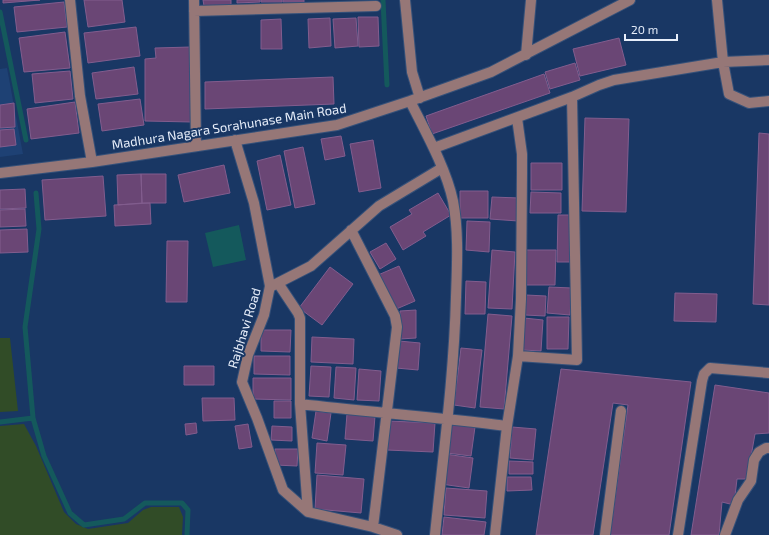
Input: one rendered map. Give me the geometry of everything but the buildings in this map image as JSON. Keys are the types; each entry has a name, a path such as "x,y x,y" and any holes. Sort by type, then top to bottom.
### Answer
{"street":[{"path":"70,0 80,96 92,162"},
{"path":"194,0 196,146"},
{"path":"405,0 412,72 420,98"},
{"path":"526,55 531,0"},
{"path":"717,0 723,62 729,94 749,103 769,101"},
{"name":"Madhura Nagara Sorahunase Main Road","path":"0,173 92,162 337,124 420,98 491,72 526,55 625,1"},
{"path":"194,11 376,6"},
{"path":"434,148 517,118 614,80 723,62 769,60"},
{"path":"518,356 577,360 572,97"},
{"path":"410,101 434,148 442,168 453,200 456,228 457,277 454,348 434,535"},
{"path":"495,535 507,426 518,356 521,299 522,154 517,118"},
{"name":"Rajbhavi Road","path":"235,140 254,203 274,285 248,355 242,382 257,418 283,490 308,512 374,527 397,535"},
{"path":"308,512 300,404 300,318 298,313 274,285 311,266 378,206 442,168"},
{"path":"351,230 396,322 397,327 374,527"},
{"path":"678,535 704,374 710,368 769,373"},
{"path":"300,404 387,414 447,418 507,426"},
{"path":"605,535 621,411"},
{"path":"725,535 738,500 751,481 754,460 759,452 769,448"}],"shaded area":[{"path":"7,68 23,154 0,157 0,69"},
{"path":"239,225 246,260 213,267 205,233"},
{"path":"0,338 10,338 18,411 0,412"},
{"path":"24,424 36,446 64,512 76,524 88,529 128,523 143,510 151,507 179,507 183,517 182,535 0,535 0,426"}],"waterway":[{"path":"383,0 387,85"},
{"path":"0,12 26,140"},
{"path":"36,193 39,229 25,327 33,418 44,456 70,513 84,525 124,519 145,503 182,503 188,510 187,535"},
{"path":"0,422 33,418"}]}
